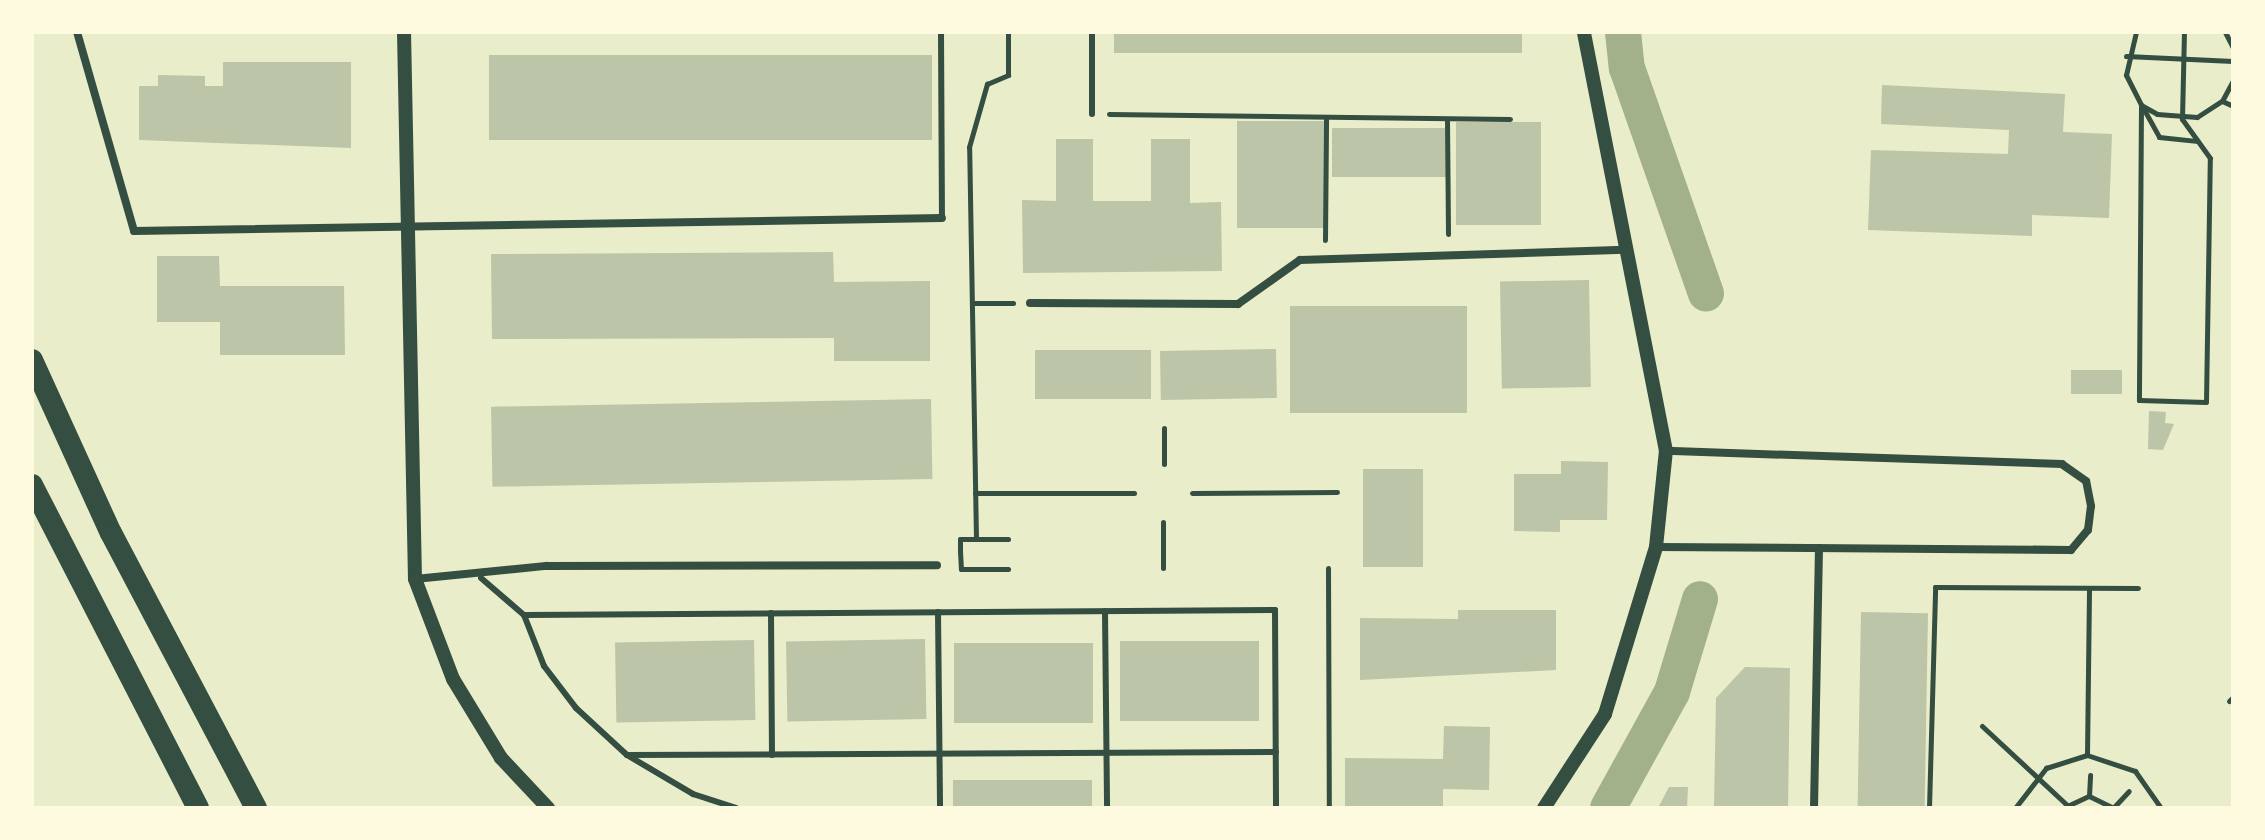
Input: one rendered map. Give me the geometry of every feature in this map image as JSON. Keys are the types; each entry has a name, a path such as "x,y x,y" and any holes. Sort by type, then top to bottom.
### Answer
{"highway":[{"path":"32,360 111,533 256,808"},
{"path":"32,485 198,808"}],"street":[{"path":"77,32 134,231 942,218"},
{"path":"404,32 415,579 453,679 501,758 548,808"},
{"path":"1544,808 1605,714 1656,547 1666,451 1584,32"},
{"path":"1030,303 1238,304 1300,260 1625,250"},
{"path":"1656,547 2071,550 2088,530 2086,481 2062,464 1666,451"},
{"path":"1814,808 1819,548"},
{"path":"415,579 481,578 546,566 937,565"}],"lane":[{"path":"941,32 942,218"},
{"path":"1092,32 1092,114"},
{"path":"481,578 524,615 544,666 627,755 693,794 736,808"},
{"path":"524,615 1275,610 1276,808"},
{"path":"1105,611 1107,808"},
{"path":"938,612 940,808"},
{"path":"771,613 772,755"},
{"path":"627,755 1276,752"}],"path":[{"path":"976,539 969,147 987,84 1008,75 1008,32"},
{"path":"2136,32 2126,56 2141,105 2159,137 2197,141"},
{"path":"2141,105 2139,400 2206,402 2210,158 2182,119 2184,32"},
{"path":"2225,32 2233,48"},
{"path":"2126,56 2233,61"},
{"path":"2141,105 2182,119 2222,101 2233,80"},
{"path":"2222,101 2233,106"},
{"path":"1092,114 1510,119"},
{"path":"1325,259 1326,117"},
{"path":"1447,119 1448,255"},
{"path":"972,303 1030,303"},
{"path":"1164,428 1164,464"},
{"path":"1192,493 1337,492"},
{"path":"975,493 1134,493"},
{"path":"1163,522 1163,568"},
{"path":"1008,539 960,539 961,569 1008,569"},
{"path":"1328,568 1329,808"},
{"path":"1929,808 1935,587 2138,588"},
{"path":"2087,755 2089,588"},
{"path":"1982,726 2066,807 2089,796"},
{"path":"2015,808 2035,777 2087,755 2124,764 2145,780 2161,808"},
{"path":"2145,780 2152,773"},
{"path":"2089,796 2090,775"},
{"path":"2089,796 2114,808 2129,791"}],"building":[{"path":"1114,32 1522,32 1522,53 1114,53"},
{"path":"489,55 932,55 932,140 489,140"},
{"path":"223,62 351,62 351,148 139,140 139,86 158,86 158,75 205,76 205,86 223,86"},
{"path":"1882,85 2065,94 2063,132 2112,134 2109,218 2032,215 2032,236 1868,230 1871,150 2008,154 2009,130 1881,124"},
{"path":"1237,121 1325,121 1325,228 1237,228"},
{"path":"1456,122 1541,122 1541,225 1456,225"},
{"path":"1332,128 1448,128 1448,177 1332,177"},
{"path":"1056,139 1093,139 1093,201 1151,201 1151,139 1190,139 1190,203 1221,202 1222,271 1023,273 1022,200 1056,201"},
{"path":"833,252 834,282 930,281 930,361 834,361 834,338 492,339 491,254"},
{"path":"157,256 219,256 220,286 344,286 345,355 220,355 220,322 157,322"},
{"path":"1589,280 1591,387 1502,389 1500,282"},
{"path":"1290,306 1467,306 1467,413 1290,413"},
{"path":"1276,349 1277,398 1161,400 1160,351"},
{"path":"1035,350 1151,350 1151,399 1035,399"},
{"path":"2071,370 2122,370 2122,394 2071,394"},
{"path":"931,399 932,479 492,487 491,407"},
{"path":"2149,411 2166,412 2165,423 2174,424 2163,450 2148,449"},
{"path":"1561,461 1608,462 1607,520 1560,520 1560,532 1514,531 1514,474 1561,474"},
{"path":"1363,469 1423,469 1423,567 1363,567"},
{"path":"1458,610 1556,610 1556,670 1360,680 1360,618 1458,619"},
{"path":"1861,612 1928,613 1925,808 1858,808"},
{"path":"925,639 926,719 787,721 786,641"},
{"path":"754,640 755,720 616,722 615,642"},
{"path":"1120,641 1259,641 1259,721 1120,721"},
{"path":"954,643 1093,643 1093,723 954,723"},
{"path":"1745,667 1790,668 1788,808 1714,808 1716,698"},
{"path":"1444,726 1490,727 1489,790 1443,789 1443,808 1345,808 1345,758 1443,759"},
{"path":"953,780 1092,780 1092,808 953,808"},
{"path":"1669,787 1688,787 1687,808 1658,808"}],"waterway":[{"path":"1623,32 1627,68 1706,294"},
{"path":"1608,808 1672,692 1700,599"}]}
